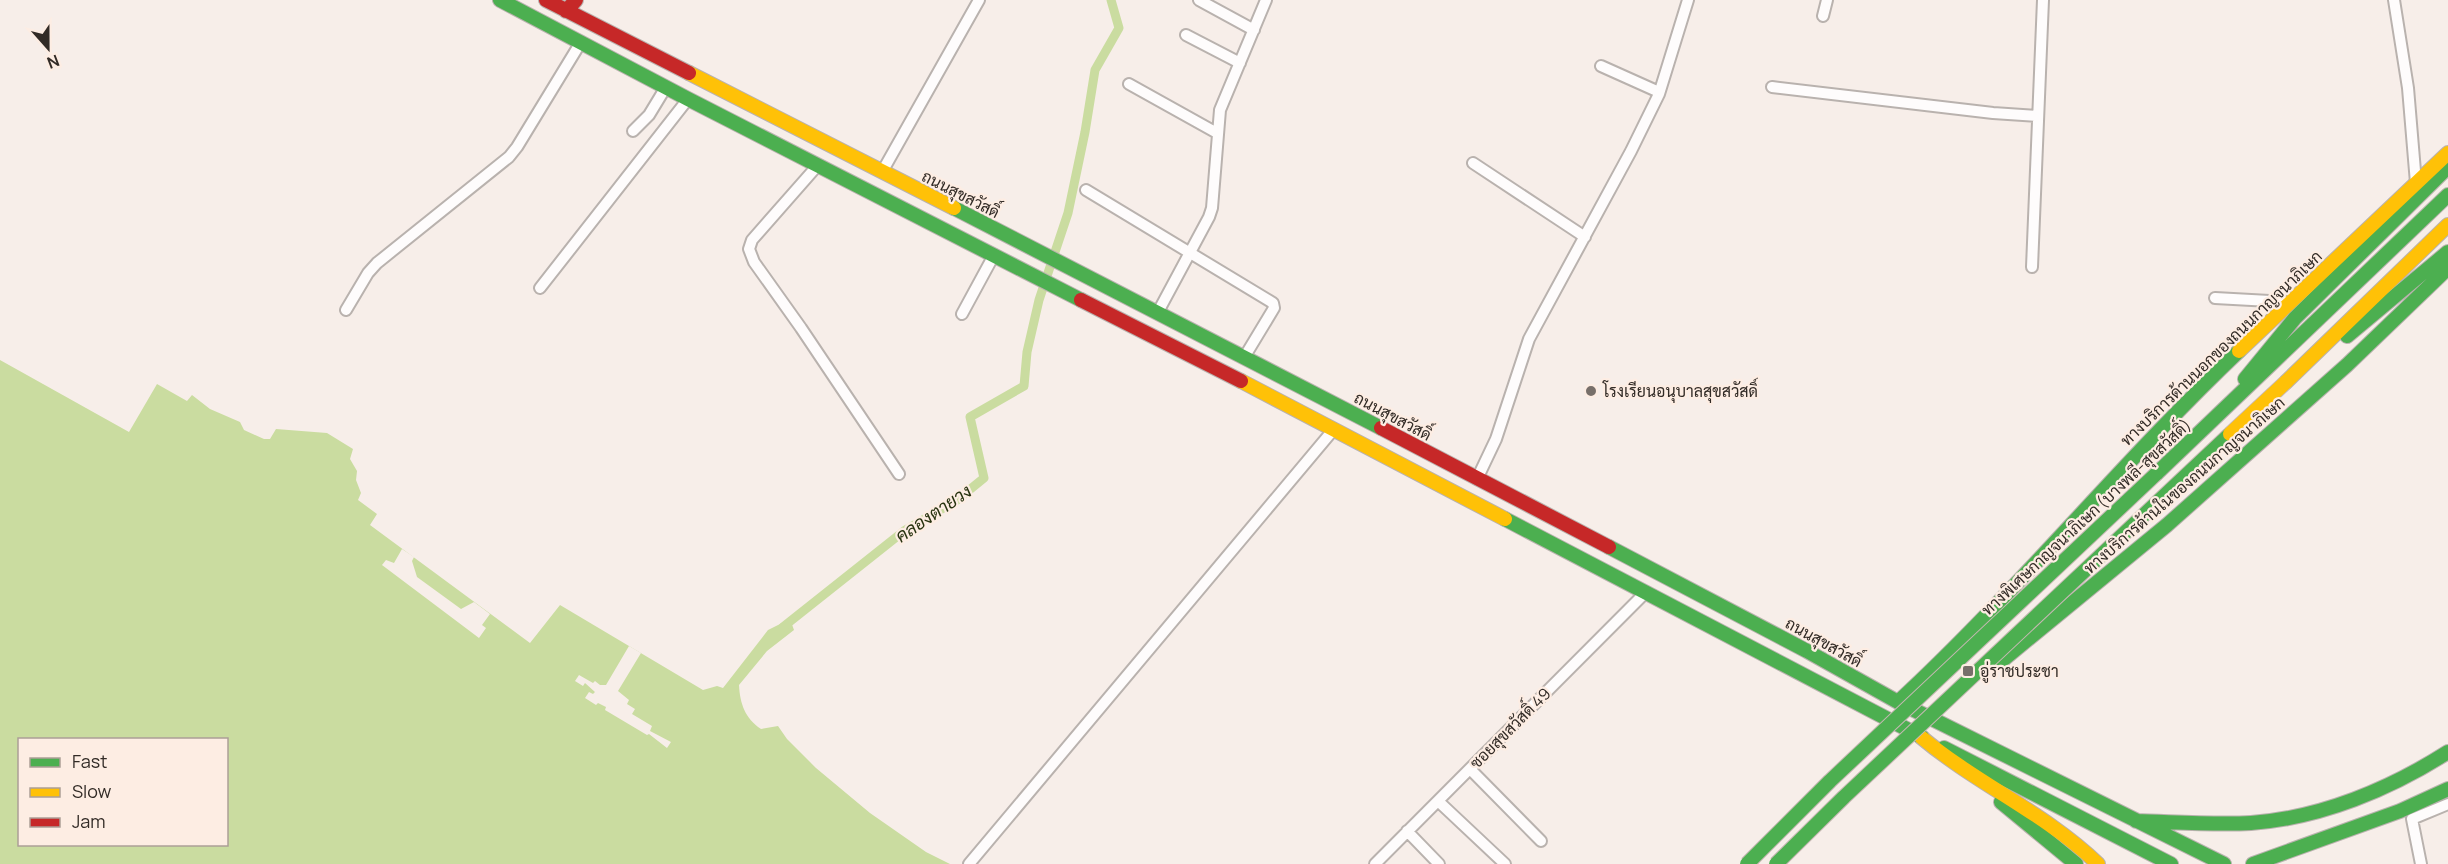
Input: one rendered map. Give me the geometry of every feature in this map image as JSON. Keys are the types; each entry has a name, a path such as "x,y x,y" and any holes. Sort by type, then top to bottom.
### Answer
{"main road":[{"path":"500,0 688,99 1334,429 2171,864"},
{"name":"ถนนสุขสวัสดิ์","path":"546,0 571,5 882,172 1245,356 1807,651 1936,722 2224,864"},
{"name":"ทางบริการด้านนอกของถนนกาญจนาภิเษก","path":"1898,702 1955,648 2181,406 2448,153"},
{"path":"2222,412 2278,336 2448,167"},
{"name":"ทางพิเศษกาญจนาภิเษก (บางพลี-สุขสวัสดิ์)","path":"1747,864 1830,781 2222,412 2448,195"},
{"path":"1776,864 1844,797 2286,382 2448,225"},
{"path":"2286,382 2368,321 2448,252"},
{"name":"ทางบริการด้านในของถนนกาญจนาภิเษก","path":"1921,736 2020,644 2137,550 2247,454 2417,300 2448,268"},
{"path":"1148,333 1158,312"},
{"path":"1921,736 2076,864"},
{"path":"2136,821 2269,821 2310,812 2368,793 2420,772 2448,753"},
{"path":"1953,764 2038,813 2077,842 2098,864"},
{"path":"2253,864 2274,854 2374,821 2448,789"}],"street":[{"path":"882,172 979,0"},
{"path":"1199,0 1254,30"},
{"path":"1158,312 1212,208 1220,110 1266,0"},
{"path":"1477,478 1496,439 1529,339 1631,152 1659,92 1688,0"},
{"path":"1823,16 1827,0"},
{"path":"2032,267 2043,0"},
{"path":"2394,0 2408,88 2416,183"},
{"path":"1186,34 1240,63"},
{"path":"346,310 368,273 377,264 509,157 581,42"},
{"path":"1601,66 1659,92"},
{"path":"1129,84 1217,133"},
{"path":"633,131 649,115 666,87"},
{"path":"1772,87 1993,113 2038,116"},
{"path":"540,288 688,99"},
{"path":"1473,163 1585,237"},
{"path":"818,165 752,240 749,249 754,262 899,474"},
{"path":"1086,190 1274,303 1274,308 1245,356"},
{"path":"962,314 994,255"},
{"path":"2215,298 2290,302"},
{"path":"969,864 1334,429"},
{"name":"ซอยสุขสวัสดิ์ 49","path":"1376,863 1646,592"},
{"path":"1470,769 1541,841"},
{"path":"1438,801 1505,864"},
{"path":"2421,864 2412,819 2448,804"},
{"path":"1407,831 1439,864"}],"shaded area":[{"path":"0,360 129,432 157,384 187,401 192,395 210,409 240,422 244,430 264,439 270,439 276,429 327,433 353,449 350,459 357,471 356,480 361,493 358,500 377,514 370,525 530,643 560,605 703,690 717,686 723,688 768,630 790,619 794,630 767,651 739,685 742,704 747,715 761,729 778,726 787,739 816,768 870,813 926,852 950,864 0,864"}],"pier":[{"path":"402,549 414,557 412,561 417,577 461,609 474,602 490,614 482,625 486,628 479,638 382,565 386,560 394,563"},
{"path":"629,646 641,653 618,691 629,700 627,704 635,709 632,714 652,726 650,731 671,742 667,748 649,734 647,735 605,710 606,707 598,703 596,705 585,698 589,692 593,694 595,692 585,683 583,686 575,681 579,675 593,683 595,681 600,685 606,685"}],"waterway":[{"name":"คลองตายวง","path":"783,627 904,531 957,500 984,478 970,417 1024,386 1027,352 1039,300 1068,213 1095,70 1119,28 1111,0"}],"traffic: fast":[{"path":"500,0 1081,300"},
{"path":"2245,379 2295,318 2448,167"},
{"path":"2156,474 2448,195"},
{"path":"954,208 1381,428"},
{"path":"2347,336 2448,252"},
{"path":"1999,663 2167,525 2347,365 2448,268"},
{"path":"1898,702 1985,616 2153,437 2239,351"},
{"path":"1776,864 1844,797 2230,434"},
{"path":"1747,864 1830,781 2156,474"},
{"path":"1505,519 1922,737"},
{"path":"1609,547 1807,651 1898,702 2224,864"},
{"path":"1944,748 2171,864"},
{"path":"2136,821 2237,824 2303,815 2354,800 2403,778 2448,752"},
{"path":"2253,864 2400,811 2448,789"},
{"path":"2001,802 2076,864"}],"traffic: slow":[{"path":"689,73 954,208"},
{"path":"2239,351 2448,153"},
{"path":"2286,382 2448,225"},
{"path":"1241,381 1505,519"},
{"path":"2230,434 2286,382"},
{"path":"1921,737 1965,770 2056,829 2098,864"}],"traffic: jam":[{"path":"546,0 689,73"},
{"path":"566,11 576,0"},
{"path":"1081,300 1241,381"},
{"path":"1381,428 1609,547"}],"place":[{"name":"โรงเรียนอนุบาลสุขสวัสดิ์","path":"1591,391"},
{"name":"อู่ราชประชา","path":"1968,671"}]}
